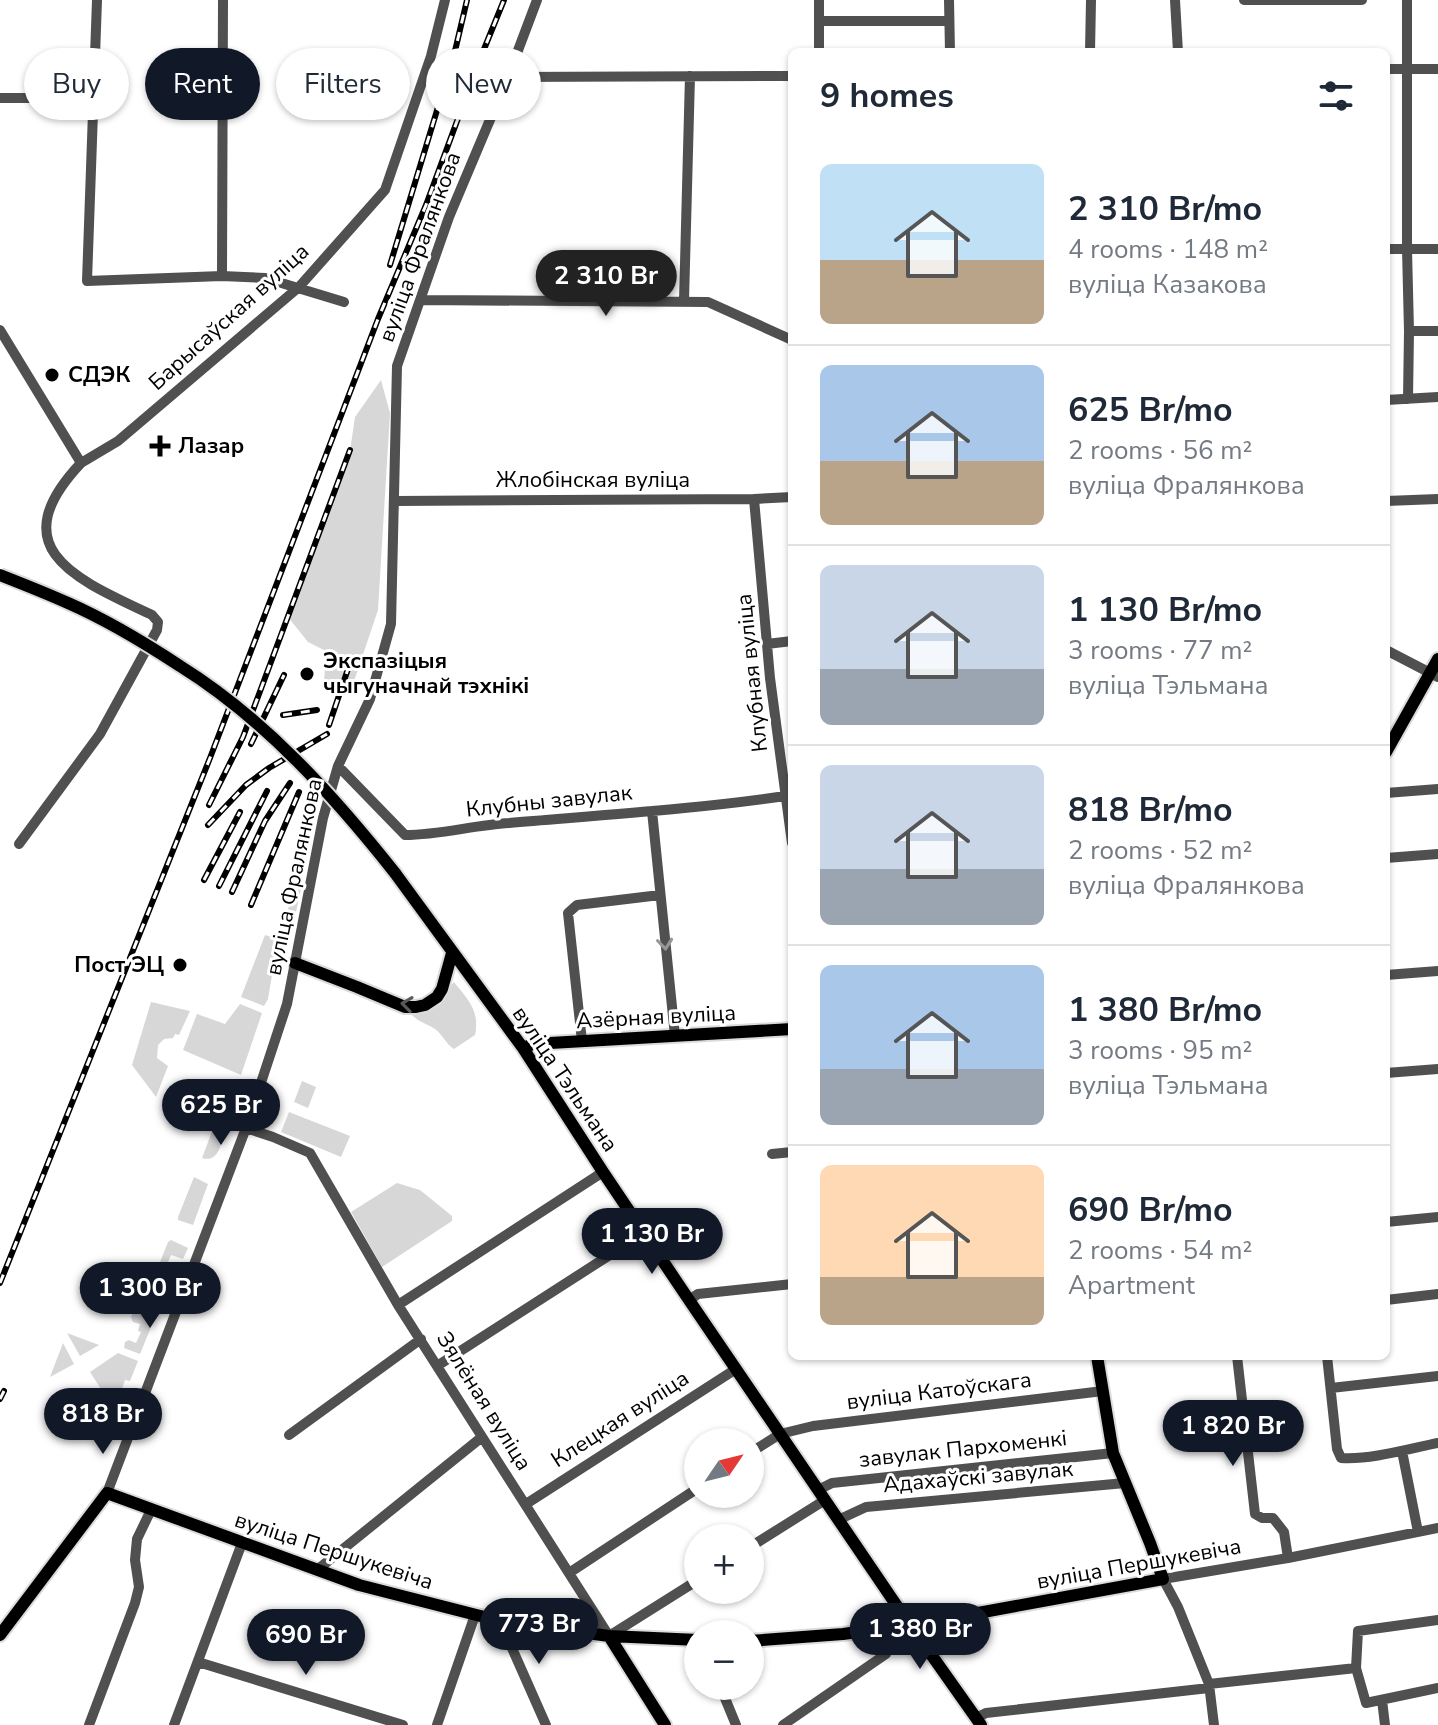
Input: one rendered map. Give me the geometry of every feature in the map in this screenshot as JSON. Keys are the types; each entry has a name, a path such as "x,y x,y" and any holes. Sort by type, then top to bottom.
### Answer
{"main road":[{"name":"вуліца Тэльмана","path":"0,575 70,604 169,659 272,737 357,825 523,1048 689,1300 979,1722"},
{"path":"1390,746 1434,676 1438,659"},
{"path":"295,963 405,1007 416,1007 437,997 442,989 451,951"},
{"name":"Азёрная вуліца","path":"523,1048 533,1044 788,1029"},
{"path":"1098,1360 1113,1453 1163,1579"},
{"name":"вуліца Першукевіча","path":"107,1493 359,1585 475,1615 609,1636 684,1639"},
{"name":"вуліца Фралянкова","path":"0,1635 107,1493"},
{"name":"вуліца Першукевіча","path":"764,1640 843,1634 910,1624 1163,1579"},
{"name":"Зялёная вуліца","path":"609,1636 665,1725"}],"street":[{"path":"95,48 97,0"},
{"path":"222,276 223,0"},
{"name":"Барысаўская вуліца","path":"46,496 60,478 118,441 299,287 385,190 431,56 445,0"},
{"name":"вуліца Фралянкова","path":"519,48 536,0"},
{"path":"819,0 819,48"},
{"path":"949,0 950,48"},
{"path":"1090,48 1091,0"},
{"path":"1175,0 1178,48"},
{"path":"1244,0 1362,0"},
{"path":"1407,0 1408,399"},
{"path":"819,21 949,21"},
{"path":"1390,69 1438,69"},
{"path":"684,301 690,76"},
{"path":"541,77 788,76"},
{"path":"0,98 24,98"},
{"path":"92,120 87,281 222,276 265,278 344,302"},
{"name":"вуліца Фралянкова","path":"107,1493 246,1128 287,1004 323,818 338,766 370,699 391,624 397,366 449,217 490,120"},
{"path":"1390,249 1438,249"},
{"path":"420,300 708,302 788,338"},
{"path":"0,330 81,463"},
{"path":"1409,331 1438,331"},
{"path":"1390,400 1438,397"},
{"name":"Жлобінская вуліца","path":"395,501 788,497"},
{"name":"Клубная вуліца","path":"754,499 767,644 788,788"},
{"path":"1390,501 1438,499"},
{"path":"19,844 100,734 157,630 158,622 152,615 62,573 48,563"},
{"path":"767,644 788,641"},
{"path":"1390,652 1434,676"},
{"name":"Клубны завулак","path":"338,766 405,835 431,835 498,823 652,811 788,795"},
{"path":"1390,793 1438,789"},
{"path":"652,811 675,1036"},
{"path":"1390,858 1438,854"},
{"path":"582,1041 568,913 577,905 660,895"},
{"path":"1390,975 1438,971"},
{"path":"1390,1073 1438,1069"},
{"name":"Зялёная вуліца","path":"246,1128 310,1153 398,1305 609,1636"},
{"path":"772,1154 788,1152"},
{"path":"398,1305 603,1172"},
{"path":"1390,1222 1438,1217"},
{"path":"437,1366 644,1233"},
{"path":"689,1300 698,1294 788,1284"},
{"path":"1390,1300 1438,1294"},
{"path":"289,1435 421,1339"},
{"path":"1237,1360 1255,1514 1273,1518 1284,1532 1288,1558"},
{"path":"1328,1360 1337,1449 1341,1458 1402,1451 1438,1443"},
{"name":"Клецкая вуліца","path":"526,1504 736,1369"},
{"path":"1331,1388 1438,1376"},
{"name":"вуліца Катоўскага","path":"764,1444 780,1434 813,1426 1103,1391"},
{"path":"317,1570 482,1437"},
{"path":"1402,1451 1418,1532"},
{"name":"завулак Пархоменкі","path":"764,1537 822,1495 832,1483 1113,1453"},
{"name":"Адахаўскі завулак","path":"838,1520 866,1507 1125,1483"},
{"path":"569,1573 684,1497"},
{"path":"89,1725 135,1603 139,1587 135,1560 137,1539 151,1510"},
{"name":"вуліца Першукевіча","path":"1163,1579 1438,1528"},
{"path":"174,1725 242,1543"},
{"path":"1163,1579 1178,1607 1209,1686 1214,1725"},
{"path":"609,1636 684,1589"},
{"path":"437,1725 475,1615"},
{"path":"1438,1620 1358,1631 1356,1668 1366,1703 1438,1688"},
{"path":"500,1621 546,1725"},
{"path":"783,1725 886,1654"},
{"path":"198,1662 403,1725"},
{"path":"979,1722 986,1713 1356,1668"},
{"path":"726,1700 736,1725"},
{"path":"1382,1700 1385,1725"}],"shaded area":[{"path":"381,380 390,413 378,610 350,693 324,683 326,651 308,642 288,617 350,451 355,417"},
{"path":"293,882 301,889 290,939 283,938"},
{"path":"265,935 278,939 268,999 264,1006 241,997"},
{"path":"454,982 472,1006 476,1026 475,1035 454,1049 435,1029 411,1014 439,1000"},
{"path":"151,1002 190,1011 179,1035 164,1039 158,1045 157,1058 168,1066 156,1097 132,1065"},
{"path":"240,1004 262,1013 241,1075 183,1050 197,1014 225,1024"},
{"path":"302,1081 316,1087 308,1108 294,1102"},
{"path":"289,1112 350,1136 341,1157 281,1132"},
{"path":"213,1129 224,1133 220,1148 212,1158 202,1158"},
{"path":"194,1177 208,1184 193,1225 178,1220 178,1217"},
{"path":"397,1183 420,1190 452,1216 452,1221 382,1267 351,1212"},
{"path":"171,1240 188,1248 183,1259 171,1255 155,1292 151,1285"},
{"path":"135,1307 156,1315 140,1354 124,1348 129,1340 136,1343 141,1332 138,1331 140,1324 133,1322 131,1317"},
{"path":"67,1333 99,1345 80,1356"},
{"path":"63,1343 74,1364 50,1377"},
{"path":"118,1353 138,1361 130,1381 125,1380 115,1411 90,1372"}],"railway":[{"path":"390,265 455,51 467,0"},
{"path":"0,1283 210,758 504,0"},
{"path":"209,805 243,737 350,450"},
{"path":"329,725 349,666"},
{"path":"251,744 284,675"},
{"path":"283,715 317,710"},
{"path":"208,825 246,785 327,734"},
{"path":"232,892 265,821 290,783"},
{"path":"219,886 267,791"},
{"path":"251,905 299,792"},
{"path":"204,880 240,812"},
{"path":"0,1399 4,1391"}],"place":[{"name":"СДЭК","path":"52,375"},
{"name":"Лазар","path":"160,446"},
{"name":"Экспазіцыя чыгуначнай тэхнікі","path":"307,674"},
{"name":"Пост ЭЦ","path":"180,965"}]}
